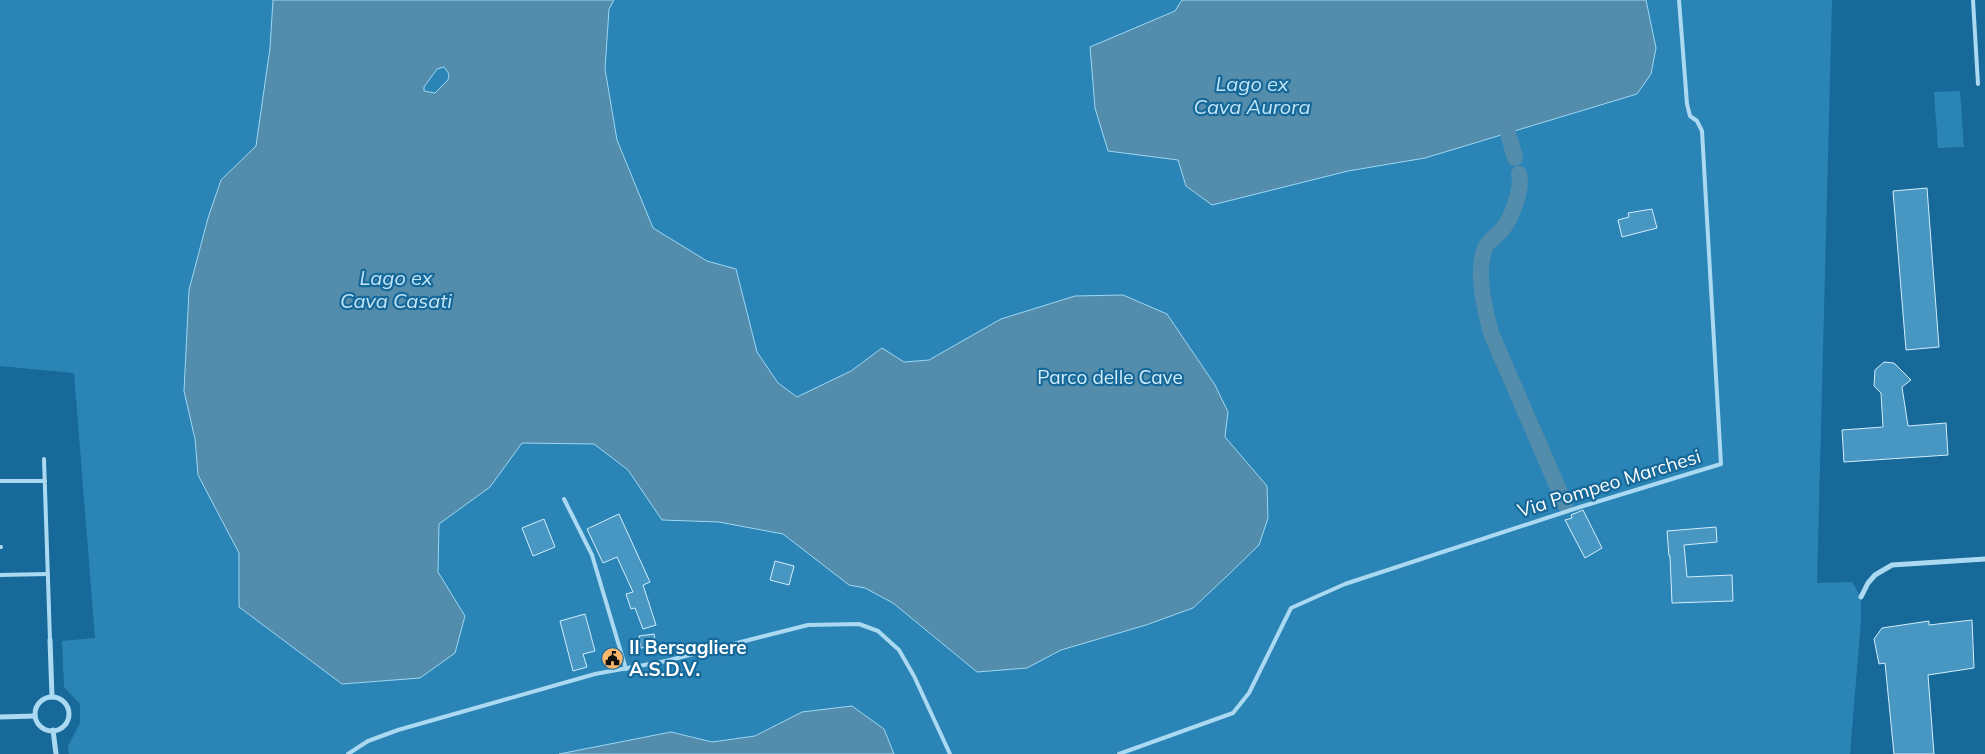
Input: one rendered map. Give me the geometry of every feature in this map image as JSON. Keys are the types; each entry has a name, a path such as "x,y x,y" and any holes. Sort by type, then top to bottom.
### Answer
{"street":[{"path":"1861,597 1868,583 1875,575 1892,565 1985,559"},
{"path":"50,640 52,697"},
{"path":"52,697 62,700 69,713 66,723 62,727 53,730 41,727 35,716 36,708 40,701 52,697"},
{"path":"0,717 35,716"},
{"path":"53,730 56,754"}],"lane":[{"name":"Via Pompeo Marchesi","path":"1118,754 1233,713 1249,692 1291,608 1345,584 1580,507 1721,464 1702,131 1697,121 1690,116 1687,104 1679,0"},
{"path":"1973,0 1978,84"},
{"path":"44,458 50,640"},
{"path":"0,481 45,481"},
{"path":"564,499 592,555 626,668"},
{"path":"0,575 48,574"},
{"path":"348,754 368,741 398,730 595,674 666,661 808,625 859,624 878,631 899,650 914,676 950,754"}],"green space":[{"name":"Parco delle Cave","path":"0,0 1832,0 1817,583 1852,582 1861,597 1861,621 1850,754 894,754 884,729 802,712 755,736 712,742 671,732 559,754 69,754 68,746 80,723 80,704 64,687 62,641 95,638 74,373 0,366"},
{"path":"1960,91 1964,147 1938,148 1934,92"}],"water":[{"name":"Lago ex Cava Casati","path":"273,0 614,0 609,9 605,69 617,140 653,228 707,261 736,269 757,352 778,383 797,397 851,371 882,348 904,362 929,360 1001,319 1075,296 1123,295 1167,314 1215,385 1228,412 1225,437 1267,486 1268,518 1259,545 1193,608 1146,625 1061,650 1027,668 977,672 893,603 865,588 849,585 783,534 719,522 662,520 628,470 594,444 522,443 490,487 439,524 438,572 465,616 455,653 420,678 342,684 239,607 239,553 198,475 195,439 184,391 189,290 208,218 221,180 256,146 270,48","holes":["444,67 449,74 448,80 435,93 424,91 424,87 437,69"]},
{"name":"Lago ex Cava Aurora","path":"1182,0 1646,0 1656,48 1651,74 1637,94 1425,158 1348,171 1212,205 1186,186 1178,160 1108,151 1095,108 1090,47 1175,11"},
{"path":"852,706 884,729 894,754 559,754 671,732 712,742 755,736 802,712"}],"building":[{"path":"1927,188 1939,347 1906,350 1893,191"},
{"path":"1652,209 1657,228 1622,237 1618,220 1629,217 1628,213"},
{"path":"1884,362 1894,363 1911,380 1902,387 1908,426 1946,423 1948,455 1844,462 1842,430 1883,427 1881,393 1874,386 1875,370"},
{"path":"1583,510 1602,548 1585,558 1565,520 1572,518 1571,515"},
{"path":"619,514 650,582 643,585 656,625 643,629 635,608 631,609 626,594 633,592 617,557 603,563 587,529"},
{"path":"544,519 555,547 533,556 522,528"},
{"path":"1716,527 1717,542 1684,545 1687,577 1732,575 1733,601 1672,603 1667,531"},
{"path":"775,561 794,566 789,585 770,580"},
{"path":"585,614 595,651 583,654 587,667 573,671 560,621"},
{"path":"1972,620 1974,668 1928,675 1934,754 1894,754 1885,663 1879,664 1874,639 1882,628 1929,621 1929,625"},
{"path":"654,634 656,646 641,648 639,636"}],"waterway":[{"path":"1508,133 1515,158"},
{"path":"1519,174 1518,196 1512,212 1505,226 1485,248 1481,268 1482,291 1491,333 1565,504"}],"place":[{"name":"Il Bersagliere A.S.D.V.","path":"613,658"}]}
